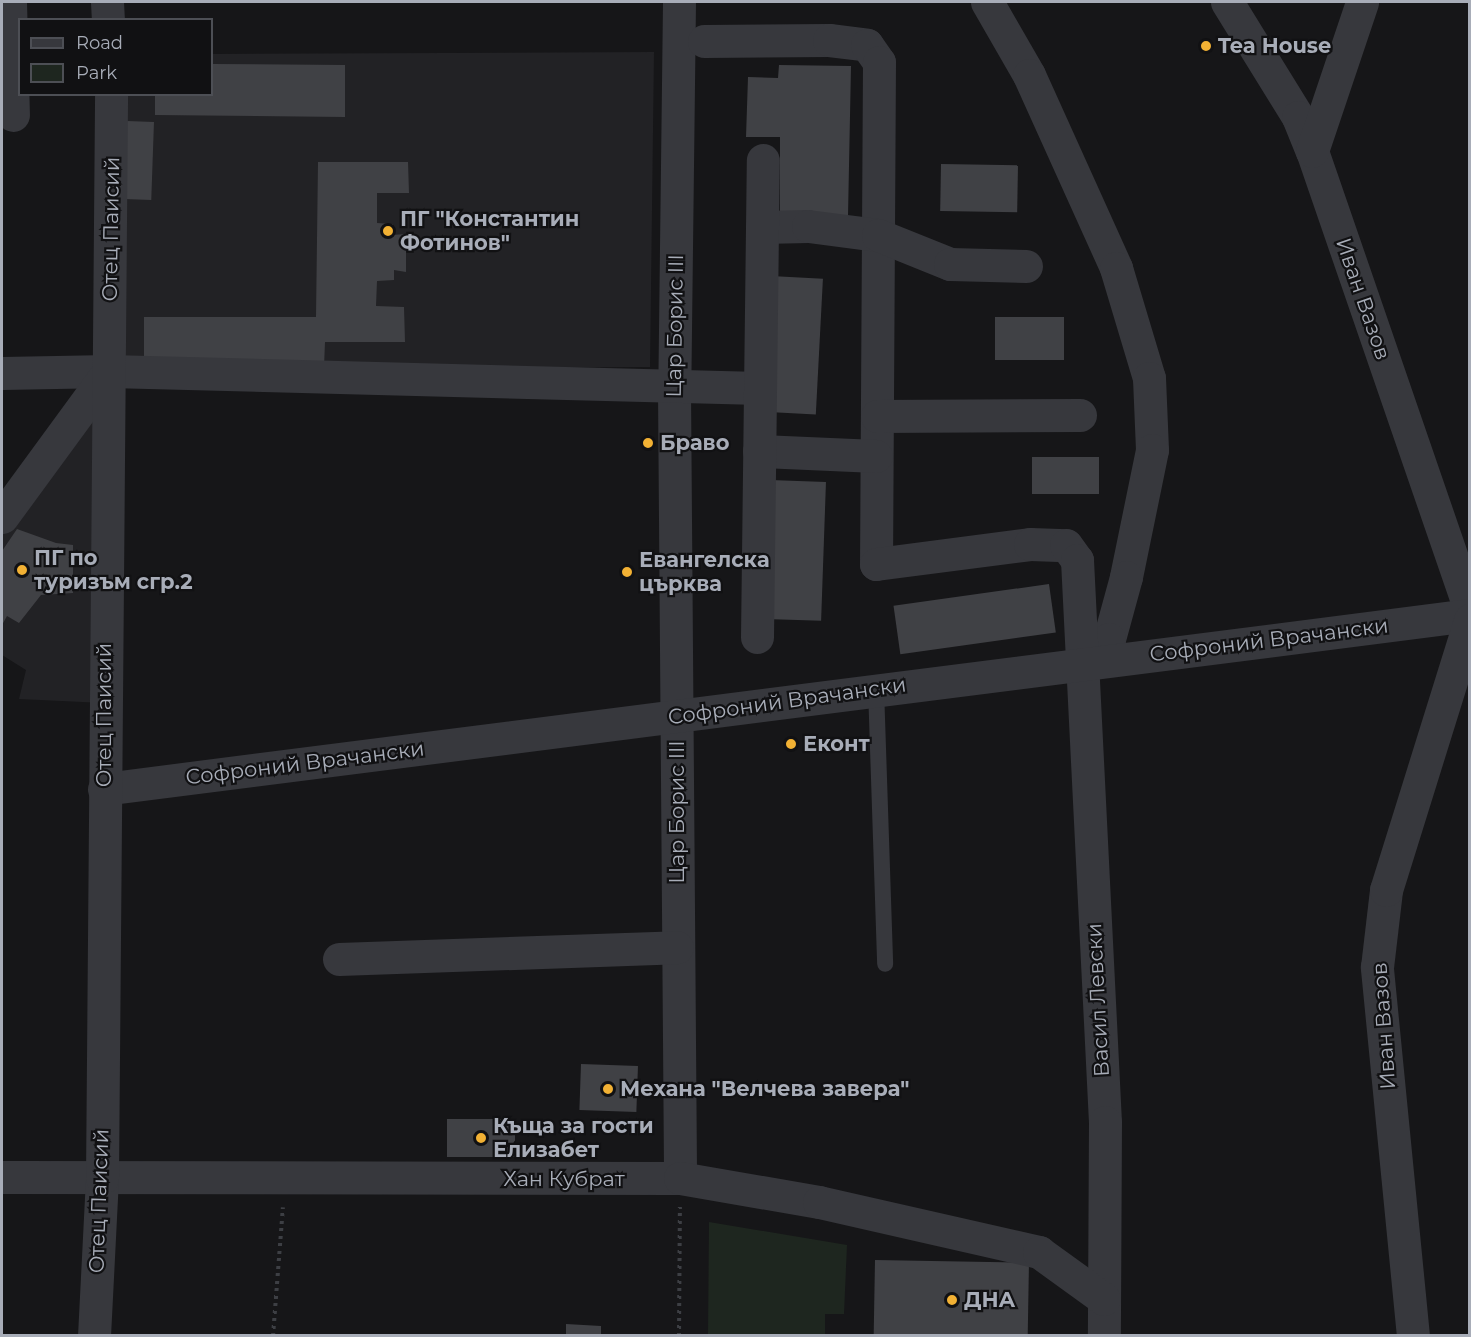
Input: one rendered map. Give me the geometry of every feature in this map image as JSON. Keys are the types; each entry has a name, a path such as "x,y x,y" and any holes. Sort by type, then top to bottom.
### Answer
{"street":[{"path":"107,2 108,18"},
{"name":"Цар Борис III","path":"680,2 674,389 680,1178"},
{"path":"987,2 1029,75 1116,268 1149,378 1152,450 1126,577 1109,639 1080,664"},
{"name":"Иван Вазов","path":"1227,2 1298,117 1312,151 1470,609"},
{"path":"1312,151 1362,2"},
{"path":"7,16 13,115"},
{"path":"704,41 829,40 867,45 879,62 876,456 759,451"},
{"name":"Отец Паисий","path":"94,1335 102,1178 111,96"},
{"path":"757,636 763,160"},
{"path":"762,227 808,226 878,235 950,264 1026,266"},
{"path":"2,517 109,371"},
{"path":"2,373 109,371 674,389 760,388"},
{"path":"877,416 1080,415"},
{"name":"Васил Левски","path":"876,456 876,564 1030,544 1066,546 1077,560 1080,664 1105,1122 1104,1335"},
{"name":"Софроний Врачански","path":"104,789 876,688 1470,615"},
{"name":"Иван Вазов","path":"1413,1335 1377,967 1386,890 1470,620"},
{"path":"339,959 677,947"},
{"name":"Хан Кубрат","path":"2,1177 680,1178 819,1202 1039,1252 1104,1299"}],"lane":[{"path":"876,688 885,964"}],"path":[{"path":"679,1335 680,1178"},
{"path":"273,1335 285,1179"}],"shaded area":[{"name":"ПГ \"Константин Фотинов\"","path":"654,52 650,367 126,370 121,96 213,96 213,54"},
{"path":"109,371 104,703 19,699 26,670 2,655 2,534"}],"green space":[{"path":"709,1222 847,1245 844,1314 825,1314 825,1335 708,1335"}],"building":[{"path":"213,64 345,65 345,117 155,115 155,96 213,96"},
{"path":"779,65 851,66 848,216 780,216 780,137 746,137 748,77 778,78"},
{"path":"127,121 154,122 151,200 124,199"},
{"path":"318,162 408,162 409,193 377,193 377,223 393,224 392,235 406,234 406,272 394,270 394,280 377,281 376,306 404,307 405,342 325,342 324,367 144,362 144,317 316,317"},
{"path":"941,164 1018,165 1017,212 940,211"},
{"path":"771,276 823,279 816,415 764,412"},
{"path":"995,317 1064,317 1064,360 995,360"},
{"path":"1032,457 1099,457 1099,494 1032,494"},
{"path":"770,480 826,482 821,621 765,619"},
{"path":"17,529 56,543 73,545 73,593 41,595 19,623 7,616 2,625 2,551"},
{"path":"1049,584 1056,633 900,654 894,606"},
{"path":"581,1064 638,1066 636,1112 579,1110"},
{"name":"Къща за гости Елизабет","path":"447,1119 515,1119 515,1157 447,1157"},
{"name":"ДНА","path":"875,1260 1029,1263 1028,1336 874,1336"},
{"path":"566,1324 601,1326 601,1336 566,1336"}],"place":[{"name":"Tea House","path":"1206,46"},
{"name":"ПГ \"Константин Фотинов\"","path":"388,231"},
{"name":"Браво","path":"648,443"},
{"name":"ПГ по туризъм сгр.2","path":"22,570"},
{"name":"Евангелска църква","path":"627,572"},
{"name":"Еконт","path":"791,744"},
{"name":"Механа \"Велчева завера\"","path":"608,1089"},
{"name":"Къща за гости Елизабет","path":"481,1138"},
{"name":"ДНА","path":"952,1300"}]}
